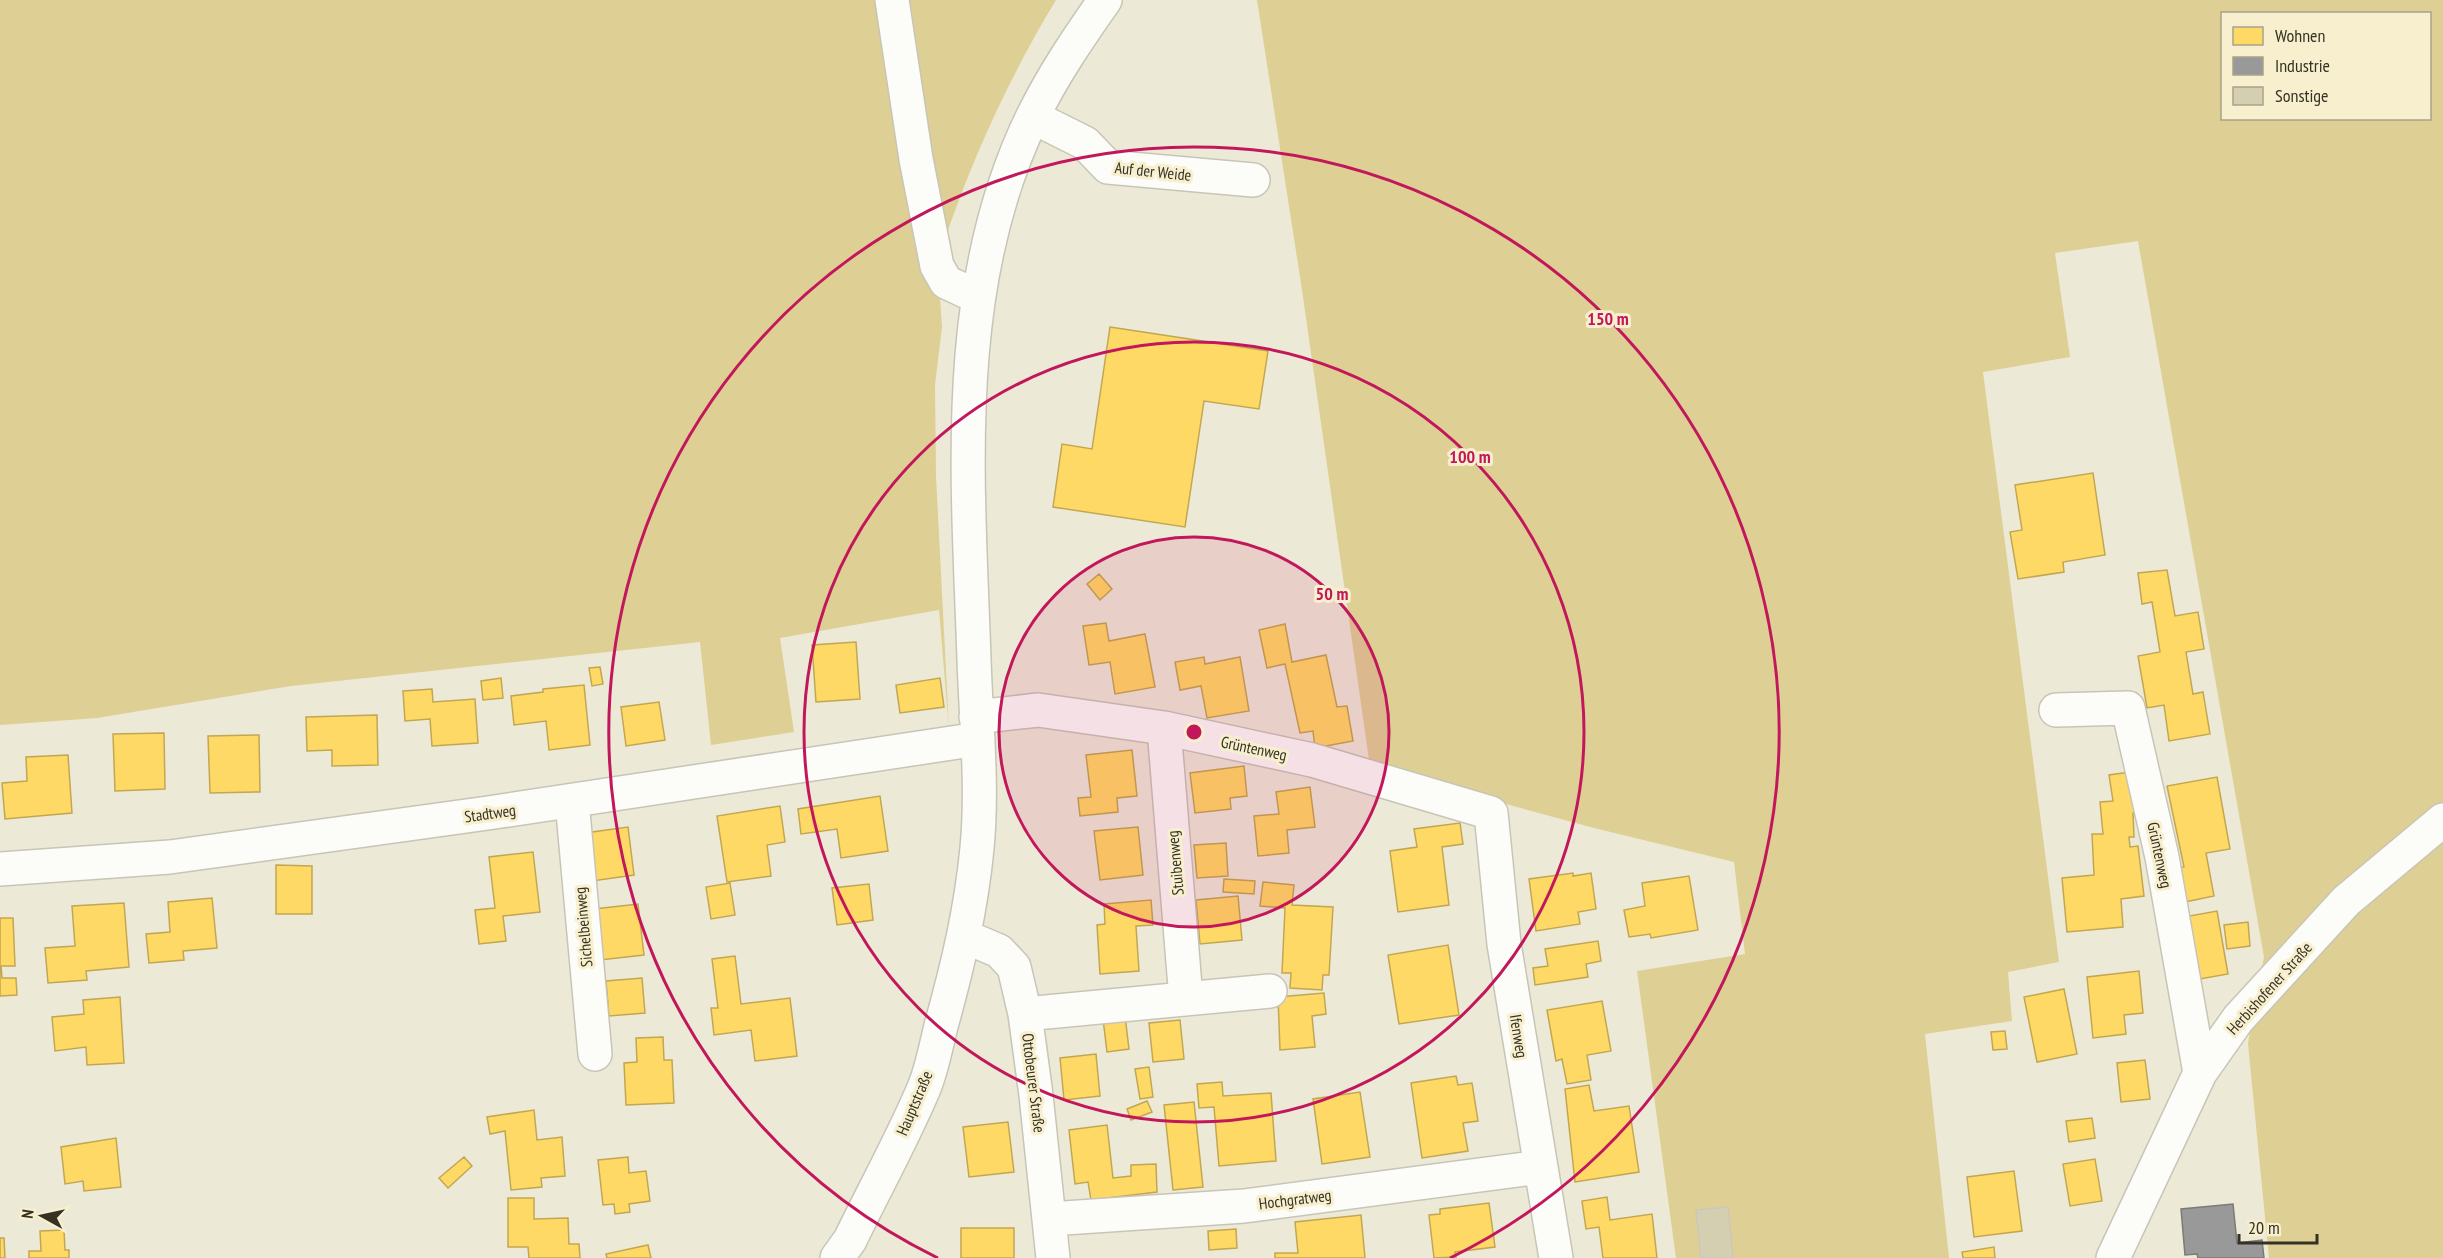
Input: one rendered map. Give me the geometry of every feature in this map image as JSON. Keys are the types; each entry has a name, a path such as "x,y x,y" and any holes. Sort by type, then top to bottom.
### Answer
{"street":[{"path":"892,0 916,159 937,266 946,282 978,297"},
{"name":"Hauptstraße","path":"837,1258 850,1240 925,1086 966,937 978,845 977,728 968,475 969,389 978,297 997,216 1033,117 1071,50 1105,0"},
{"name":"Auf der Weide","path":"1033,117 1085,143 1108,167 1253,180"},
{"name":"Grüntenweg","path":"2056,710 2128,708 2162,857 2200,1073"},
{"name":"Grüntenweg","path":"977,728 1038,710 1164,728 1311,760 1491,813"},
{"name":"Stadtweg","path":"0,869 170,857 572,801 977,728"},
{"name":"Stuibenweg","path":"1164,728 1186,999"},
{"name":"Sichelbeinweg","path":"572,801 595,1054"},
{"name":"Ifenweg","path":"1491,813 1504,944 1556,1258"},
{"name":"Herbishofener Straße","path":"2112,1258 2200,1073 2238,1019 2346,901 2443,820"},
{"name":"Ottobeurer Straße","path":"966,937 999,951 1014,967 1025,1014 1053,1258"},
{"path":"1025,1014 1270,991"},
{"name":"Hochgratweg","path":"1049,1219 1244,1206 1540,1167"}],"shaded area":[{"path":"0,0 884,0 928,270 940,298 942,327 935,385 936,476 949,729 939,610 780,638 794,732 711,745 700,642 291,686 97,718 0,725"},
{"path":"899,0 1056,0 993,118 944,242"},
{"path":"1257,0 2443,0 2443,805 2260,977 2264,957 2138,241 2055,253 2070,357 1983,372 2059,962 2008,972 2012,1021 1925,1034 1949,1258 1676,1258 1637,971 1745,954 1734,862 1594,828 1370,767 1302,290"},
{"path":"2443,836 2443,1258 2269,1258 2248,1044 2251,1024 2360,906"}],"building: Wohnen":[{"path":"1110,327 1268,351 1259,409 1204,401 1185,527 1053,507 1062,444 1092,449"},
{"path":"2093,473 2105,555 2063,562 2064,572 2018,579 2010,532 2022,530 2015,485"},
{"path":"2167,570 2175,616 2198,612 2204,649 2186,652 2193,694 2203,692 2210,734 2169,741 2164,705 2147,708 2138,656 2160,652 2152,602 2142,604 2138,573"},
{"path":"1099,574 1112,589 1100,600 1087,584"},
{"path":"1106,623 1109,641 1145,634 1155,687 1115,694 1110,662 1089,665 1083,626"},
{"path":"1285,624 1292,662 1326,655 1337,707 1347,706 1353,741 1315,748 1313,731 1300,733 1285,664 1267,668 1259,630"},
{"path":"856,642 860,699 816,702 812,645"},
{"path":"1204,657 1205,664 1240,657 1249,711 1207,718 1201,686 1180,690 1175,662"},
{"path":"600,667 603,684 592,686 589,668"},
{"path":"501,678 503,698 483,700 481,681"},
{"path":"940,678 944,707 900,713 896,685"},
{"path":"584,685 590,745 549,750 546,721 514,725 511,696 543,692 543,689"},
{"path":"432,689 433,702 475,699 478,743 432,746 430,719 405,721 403,691"},
{"path":"659,702 665,740 626,746 621,707"},
{"path":"377,715 378,765 332,766 332,750 307,751 306,717"},
{"path":"164,733 165,789 115,791 113,734"},
{"path":"259,735 260,792 210,793 208,736"},
{"path":"1132,750 1137,796 1117,798 1118,812 1080,816 1078,798 1091,797 1086,755"},
{"path":"68,755 72,813 5,819 2,783 27,781 26,757"},
{"path":"1244,766 1247,796 1230,798 1231,809 1195,813 1190,773"},
{"path":"2130,772 2136,812 2133,813 2134,837 2129,837 2130,847 2138,846 2144,896 2121,899 2123,927 2067,932 2062,878 2094,875 2092,834 2103,834 2100,802 2113,801 2109,775"},
{"path":"2217,777 2230,849 2206,853 2214,896 2180,903 2173,869 2184,867 2167,786"},
{"path":"1310,787 1315,827 1287,830 1289,853 1258,856 1254,816 1279,814 1276,792"},
{"path":"880,796 888,851 841,858 837,829 801,834 798,809"},
{"path":"780,806 785,842 767,845 771,876 727,882 717,816"},
{"path":"1460,823 1463,844 1442,847 1449,905 1398,912 1390,851 1417,847 1414,829"},
{"path":"628,827 634,875 592,881 585,833"},
{"path":"1138,827 1143,875 1100,880 1094,831"},
{"path":"1226,843 1228,876 1197,878 1194,845"},
{"path":"533,852 540,912 503,916 506,941 479,944 475,910 495,908 489,857"},
{"path":"276,865 312,866 312,914 276,914"},
{"path":"1573,873 1573,876 1591,873 1596,909 1578,912 1580,924 1536,931 1529,879"},
{"path":"1689,876 1698,930 1651,938 1650,934 1629,937 1624,910 1645,906 1642,883"},
{"path":"1224,879 1255,881 1254,894 1223,892"},
{"path":"1263,882 1294,885 1292,905 1333,907 1329,975 1323,975 1322,990 1290,988 1291,973 1282,973 1285,908 1260,906"},
{"path":"730,883 735,915 711,919 706,887"},
{"path":"869,884 873,920 837,925 832,888"},
{"path":"1238,896 1242,940 1200,944 1196,900"},
{"path":"212,898 217,948 183,951 184,960 149,963 146,934 170,932 168,902"},
{"path":"1151,900 1153,925 1136,926 1139,971 1100,974 1097,925 1105,924 1104,904"},
{"path":"124,903 129,967 86,971 87,980 48,983 45,948 75,946 72,906"},
{"path":"638,904 644,955 600,960 594,909"},
{"path":"2217,911 2228,974 2189,981 2178,918"},
{"path":"0,918 13,918 15,966 1,966 2,978 16,978 17,995 0,996"},
{"path":"2248,922 2250,946 2227,949 2224,925"},
{"path":"1598,941 1601,961 1586,964 1588,977 1535,985 1533,968 1548,966 1545,949"},
{"path":"1448,945 1459,1015 1399,1024 1388,955"},
{"path":"735,956 741,1004 790,998 797,1056 755,1061 751,1030 714,1035 711,1008 718,1008 712,959"},
{"path":"2139,971 2143,1013 2124,1015 2126,1034 2093,1038 2087,977"},
{"path":"642,978 645,1013 609,1016 606,981"},
{"path":"2064,989 2077,1054 2037,1062 2024,997"},
{"path":"1324,993 1326,1014 1312,1016 1315,1047 1280,1050 1278,997"},
{"path":"120,997 124,1063 87,1065 86,1047 55,1051 52,1017 84,1014 83,1000"},
{"path":"1602,1001 1611,1051 1587,1055 1591,1080 1567,1084 1562,1059 1556,1061 1547,1010"},
{"path":"1125,1016 1129,1049 1107,1052 1103,1019"},
{"path":"1180,1020 1184,1059 1153,1062 1149,1023"},
{"path":"2005,1031 2007,1049 1993,1050 1991,1032"},
{"path":"663,1037 664,1060 672,1060 674,1103 626,1105 624,1063 637,1062 636,1038"},
{"path":"1096,1054 1100,1096 1064,1100 1060,1058"},
{"path":"2145,1060 2150,1099 2121,1102 2117,1063"},
{"path":"1149,1067 1153,1097 1140,1099 1135,1069"},
{"path":"1456,1076 1458,1085 1472,1083 1478,1121 1463,1123 1468,1151 1422,1158 1411,1083"},
{"path":"1222,1082 1223,1096 1271,1093 1276,1161 1219,1166 1214,1107 1199,1108 1197,1084"},
{"path":"1589,1085 1594,1111 1629,1106 1639,1172 1575,1182 1565,1089"},
{"path":"1360,1092 1370,1157 1322,1164 1313,1099"},
{"path":"1147,1101 1152,1112 1131,1120 1127,1109"},
{"path":"1194,1102 1203,1187 1173,1190 1164,1105"},
{"path":"534,1110 537,1140 562,1137 565,1176 541,1178 542,1187 511,1190 505,1131 490,1134 487,1117"},
{"path":"2092,1118 2095,1138 2069,1142 2066,1121"},
{"path":"1008,1122 1014,1172 969,1177 963,1127"},
{"path":"1107,1125 1113,1178 1131,1176 1131,1165 1156,1164 1157,1192 1091,1200 1088,1182 1075,1184 1069,1130"},
{"path":"116,1138 121,1187 84,1191 83,1181 65,1184 61,1147"},
{"path":"464,1157 472,1166 448,1188 439,1178"},
{"path":"628,1157 629,1173 646,1171 650,1201 629,1204 630,1212 615,1214 614,1204 603,1205 598,1160"},
{"path":"2095,1159 2102,1201 2070,1206 2063,1164"},
{"path":"2014,1171 2022,1231 1974,1237 1967,1177"},
{"path":"1607,1197 1610,1220 1652,1214 1657,1258 1603,1258 1599,1227 1586,1229 1582,1201"},
{"path":"508,1198 534,1198 534,1219 568,1218 569,1244 579,1244 580,1258 529,1258 528,1247 508,1247"},
{"path":"1489,1203 1495,1247 1455,1252 1456,1257 1434,1258 1429,1215 1440,1214 1440,1209"},
{"path":"1361,1215 1365,1258 1275,1258 1275,1253 1298,1253 1295,1222"},
{"path":"961,1228 1014,1228 1014,1258 961,1258"},
{"path":"1236,1229 1237,1248 1209,1250 1208,1231"},
{"path":"64,1230 65,1250 69,1250 69,1258 29,1258 29,1251 41,1251 40,1231"},
{"path":"0,1238 4,1238 5,1258 0,1258"},
{"path":"648,1245 651,1258 607,1258 606,1254"},
{"path":"1994,1247 1995,1258 1963,1258 1962,1252"}],"building: Industrie":[{"path":"2233,1204 2237,1243 2262,1240 2264,1258 2198,1258 2197,1254 2185,1255 2181,1209"}],"building: Sonstige":[{"path":"1728,1207 1733,1258 1701,1258 1696,1210"}]}
